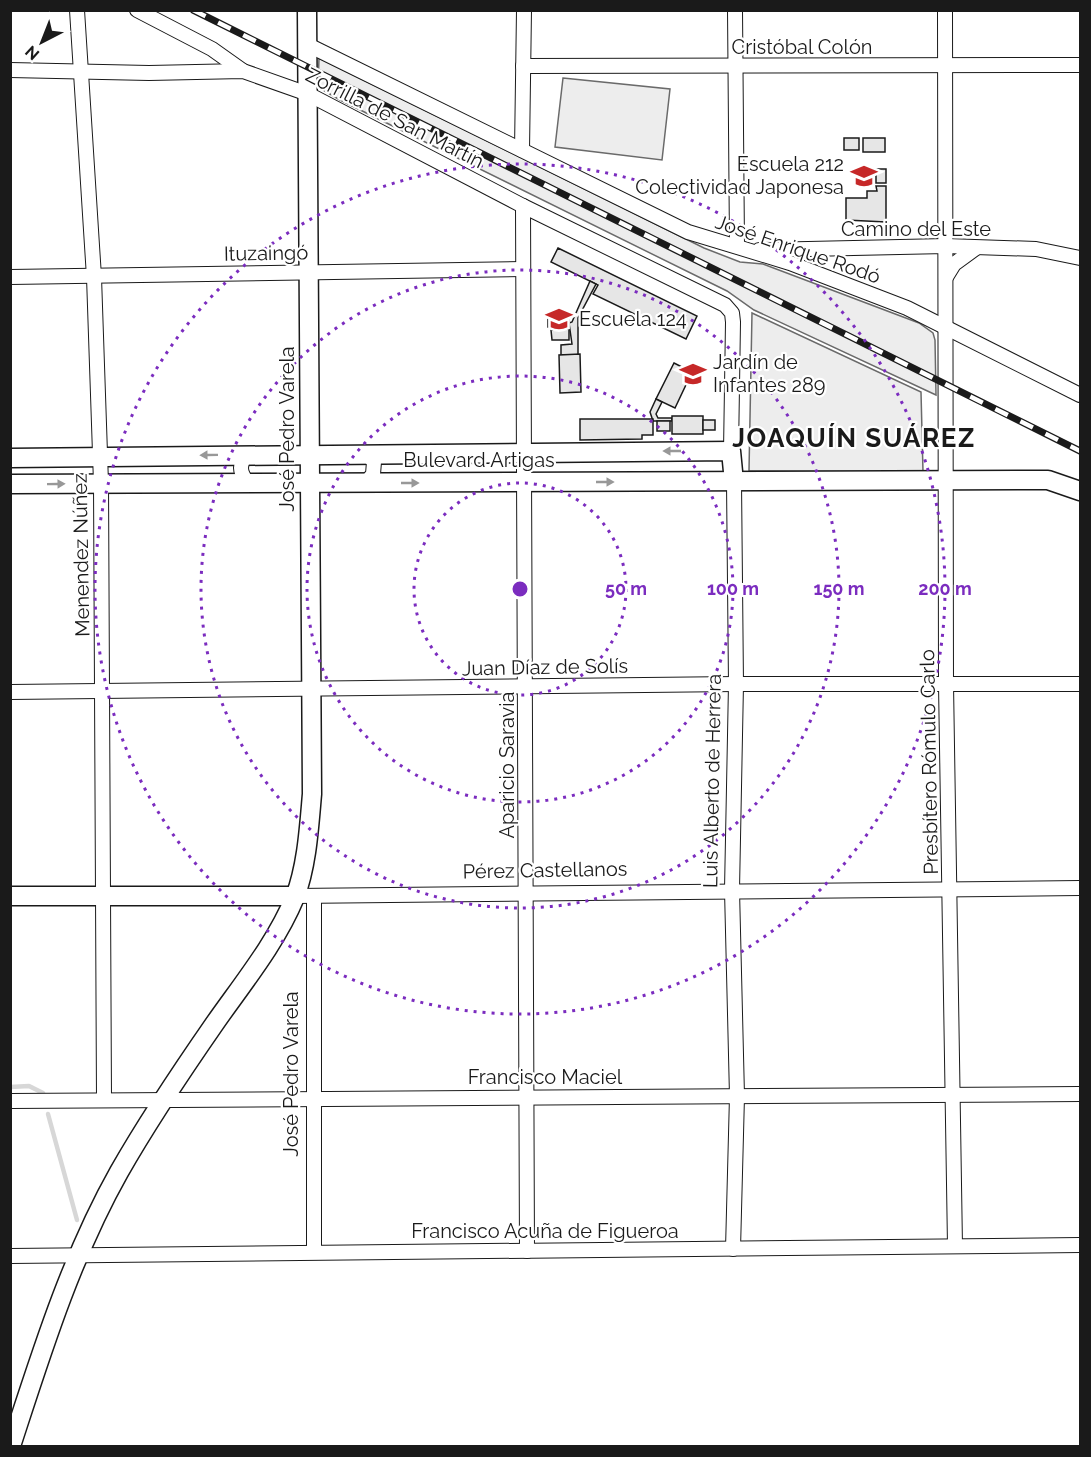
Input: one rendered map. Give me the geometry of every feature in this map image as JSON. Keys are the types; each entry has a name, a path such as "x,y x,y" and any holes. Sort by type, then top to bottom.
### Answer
{"street":[{"name":"Menendez Núñez","path":"76,10 94,277 100,483 104,1100"},
{"path":"137,10 212,49 243,71"},
{"name":"José Pedro Varela","path":"11,1446 39,1360 80,1255 118,1174 163,1100 258,963 295,896 307,846 312,794 307,10"},
{"path":"522,150 524,10"},
{"path":"735,10 737,246"},
{"name":"Presbítero Rómulo Carlo","path":"945,10 946,684 955,1246"},
{"name":"José Enrique Rodó","path":"308,45 688,232 737,246 849,285 944,326 1080,395"},
{"name":"Cristóbal Colón","path":"524,66 1080,65"},
{"name":"Zorrilla de San Martín","path":"10,70 243,71 308,94 523,206 725,305 732,313"},
{"name":"Aparicio Saravia","path":"523,206 527,1251"},
{"name":"Camino del Este","path":"751,251 946,246 1036,249 1080,258"},
{"path":"946,277 954,264 976,248"},
{"name":"Ituzaingó","path":"10,277 523,269"},
{"name":"Luis Alberto de Herrera","path":"732,313 730,450 734,482 736,684 732,890 736,1096 733,1249"},
{"name":"Bulevard Artigas","path":"10,458 730,450"},
{"path":"247,454 240,462 240,473 247,482"},
{"path":"366,483 373,474 374,462 367,454"},
{"name":"Bulevard Artigas","path":"10,484 734,482 947,479 1048,480 1080,491"},
{"name":"Juan Díaz de Solís","path":"10,692 736,684 1080,684"},
{"name":"Pérez Castellanos","path":"10,896 314,896 1080,888"},
{"name":"José Pedro Varela","path":"314,896 314,1252"},
{"name":"Francisco Maciel","path":"10,1101 736,1096 954,1097 1080,1094"},
{"name":"Francisco Acuña de Figueroa","path":"10,1256 1080,1245"}],"shaded area":[{"path":"319,58 704,248 740,262 763,264 919,323 933,333 935,340 936,395 754,310 727,291 340,100 318,87"},
{"path":"563,78 670,89 662,160 555,147"},
{"path":"752,313 921,392 923,472 749,471"}],"building":[{"path":"844,138 859,138 859,150 844,150"},
{"path":"863,138 885,138 885,152 863,152"},
{"path":"876,169 886,169 886,183 876,183"},
{"path":"876,186 886,186 886,222 846,220 846,198 867,198 867,191 877,191"},
{"path":"558,248 697,316 686,339 593,294 598,285 551,262"},
{"path":"590,281 596,284 578,318 578,355 561,355 561,345 572,344 569,323 572,322"},
{"path":"548,312 569,312 569,326 548,327"},
{"path":"569,329 569,340 552,340 551,330"},
{"path":"580,354 581,392 560,393 559,355"},
{"path":"674,363 692,372 675,408 656,399"},
{"path":"656,399 662,402 656,414 658,418 672,418 672,421 653,421 650,412"},
{"path":"672,416 703,416 703,434 672,434"},
{"path":"580,419 653,419 653,435 642,435 642,439 580,440"},
{"path":"703,420 715,420 715,430 703,430"},
{"path":"657,421 670,421 670,431 657,431"}],"waterway":[{"path":"10,1087 29,1086 43,1093"},
{"path":"48,1114 77,1220"}],"railway":[{"path":"193,10 1080,451"}],"place":[{"name":"Escuela 212 Colectividad Japonesa","path":"864,176"},
{"name":"Escuela 124","path":"559,319"},
{"name":"Jardín de Infantes 289","path":"693,374"}],"district":[{"name":"JOAQUÍN SUÁREZ","path":"854,438"}]}
